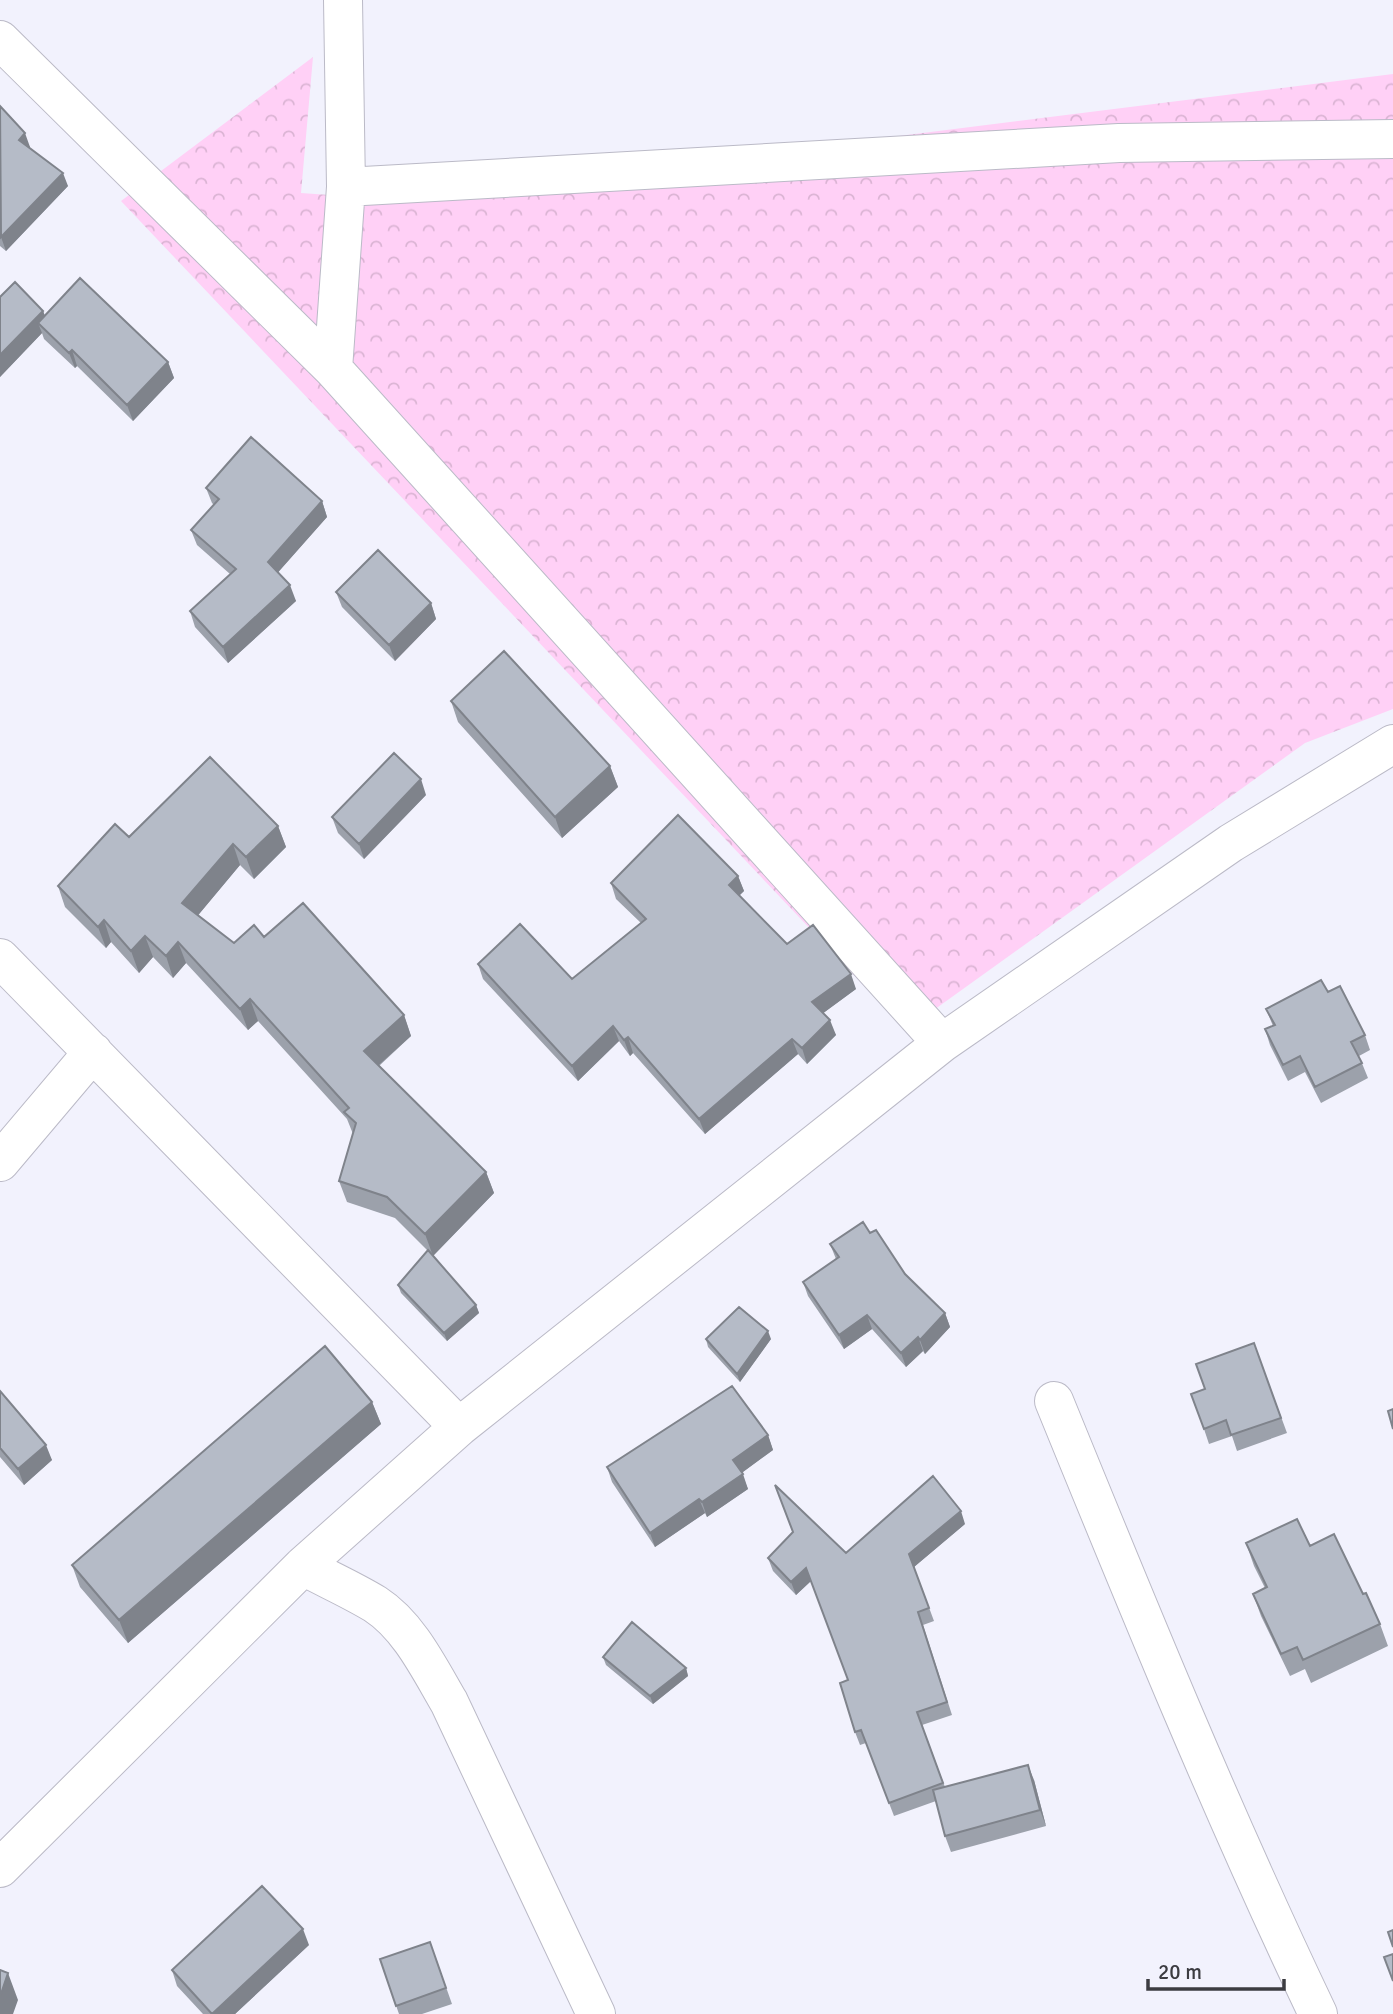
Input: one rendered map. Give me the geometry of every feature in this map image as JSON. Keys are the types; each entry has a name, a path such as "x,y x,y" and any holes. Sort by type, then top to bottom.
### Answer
{"street":[{"path":"332,369 346,187 343,0"},
{"path":"0,40 332,369 942,1043"},
{"path":"346,187 1119,143 1393,139"},
{"path":"0,1868 303,1566 458,1427 942,1043 1231,843 1393,744"},
{"path":"0,958 458,1427"},
{"path":"0,1162 93,1052"},
{"path":"1054,1401 1200,1756 1250,1871 1318,2014"},
{"path":"303,1566 376,1605 399,1626 426,1663 455,1715 596,2014"}],"green space":[{"path":"313,57 301,193 343,196 843,143 1393,74 1393,709 1305,743 906,1030 121,201"}],"building":[{"path":"0,106 25,133 19,140 63,173 1,237"},
{"path":"80,278 168,362 127,405 72,350 69,353 38,323"},
{"path":"15,282 43,311 0,355 0,297"},
{"path":"251,437 322,501 268,562 290,585 223,647 190,611 236,569 191,530 219,499 206,488"},
{"path":"378,550 431,603 389,645 336,592"},
{"path":"504,651 610,766 555,817 451,701"},
{"path":"394,753 421,779 359,844 332,817"},
{"path":"210,757 278,826 246,857 233,844 182,903 234,943 254,925 264,937 303,903 404,1015 364,1051 486,1172 425,1234 387,1197 339,1181 356,1123 344,1112 349,1108 250,999 240,1009 178,942 166,956 145,936 131,951 104,920 98,927 58,886 115,824 129,837"},
{"path":"678,815 738,876 729,885 787,944 813,925 851,974 812,1002 830,1020 802,1048 792,1039 699,1119 628,1037 624,1040 613,1026 572,1066 478,964 520,924 572,979 646,919 611,883"},
{"path":"1321,980 1328,992 1340,986 1365,1035 1351,1042 1362,1063 1315,1087 1300,1056 1283,1065 1265,1029 1275,1025 1266,1009"},
{"path":"863,1222 870,1233 876,1230 905,1274 945,1313 920,1340 918,1337 901,1353 867,1315 839,1335 803,1282 839,1257 830,1244"},
{"path":"428,1250 476,1305 444,1333 398,1285"},
{"path":"739,1307 768,1331 737,1374 706,1339"},
{"path":"1254,1343 1281,1418 1231,1435 1226,1420 1204,1429 1191,1394 1205,1389 1196,1364"},
{"path":"325,1346 372,1402 119,1620 72,1565"},
{"path":"732,1386 768,1435 733,1460 743,1474 702,1502 699,1499 650,1533 607,1467"},
{"path":"0,1391 46,1445 18,1469 0,1448"},
{"path":"1393,1409 1393,1429 1388,1411"},
{"path":"933,1476 961,1511 909,1554 929,1608 918,1612 947,1702 917,1712 943,1783 889,1803 861,1730 855,1732 840,1683 848,1680 806,1568 791,1582 768,1558 793,1532 775,1485 846,1553"},
{"path":"1297,1519 1310,1546 1334,1534 1380,1624 1303,1660 1297,1647 1281,1654 1253,1594 1267,1587 1246,1543"},
{"path":"632,1622 686,1668 650,1696 603,1657"},
{"path":"1028,1765 1040,1810 945,1836 933,1790"},
{"path":"262,1886 303,1929 212,2014 172,1970"},
{"path":"1393,1930 1393,1947 1388,1932"},
{"path":"430,1942 446,1988 396,2006 380,1959"},
{"path":"1393,1954 1393,1981 1384,1957"},
{"path":"0,1970 8,1973 0,1997"}]}
